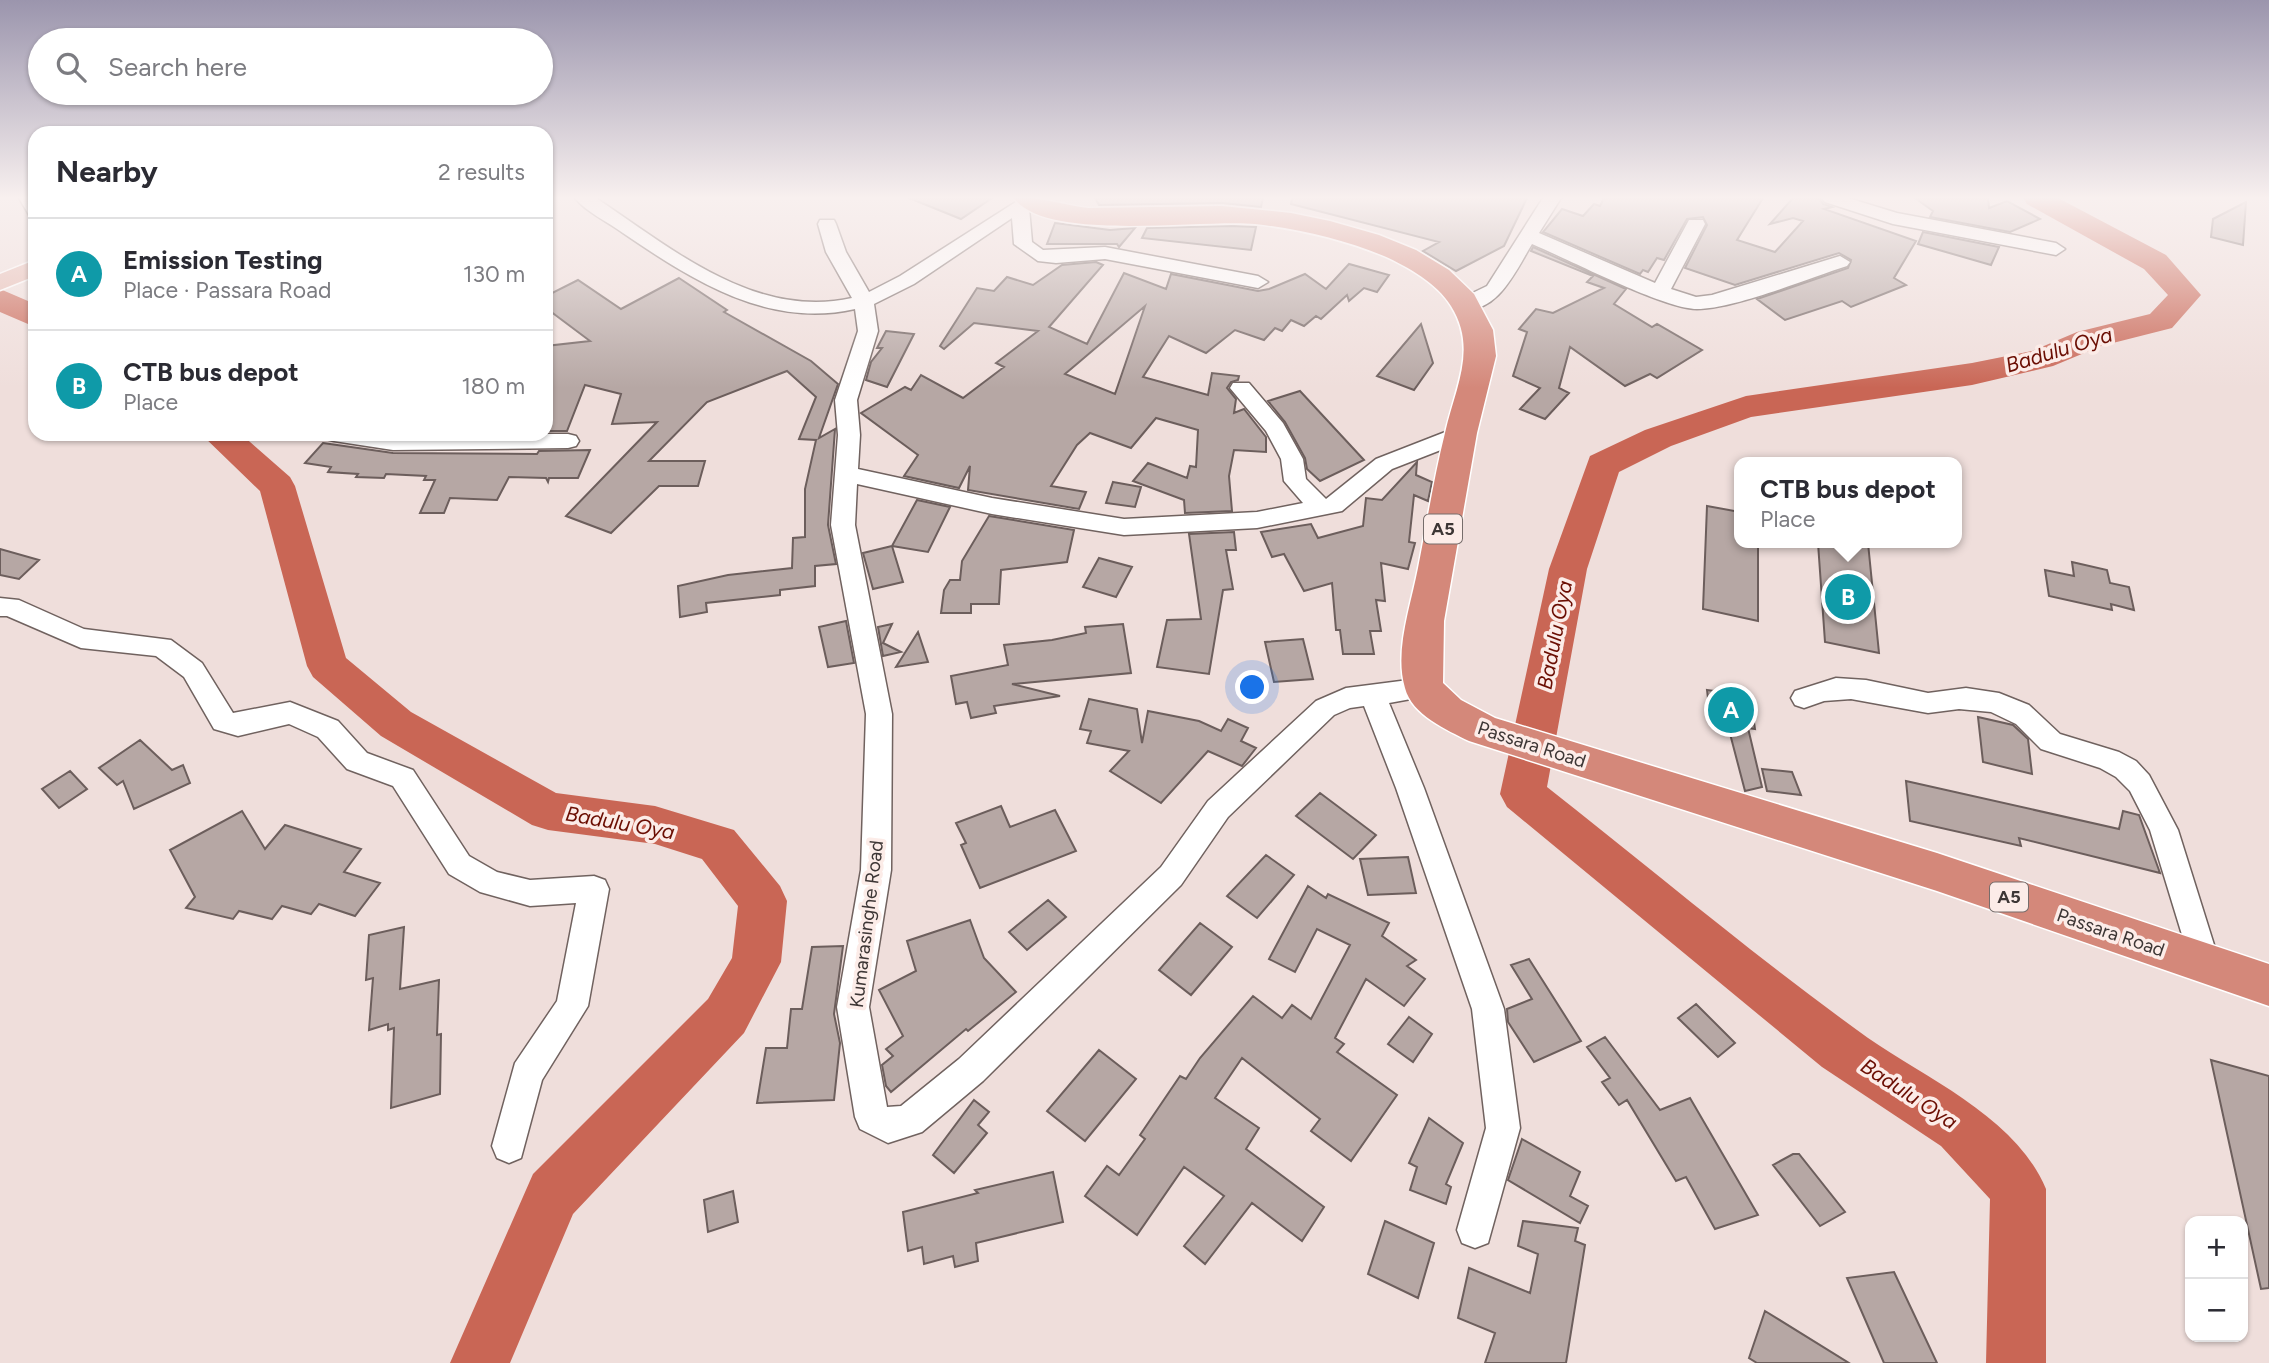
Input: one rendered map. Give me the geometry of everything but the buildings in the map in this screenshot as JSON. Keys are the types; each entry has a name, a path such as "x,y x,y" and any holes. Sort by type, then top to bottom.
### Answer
{"highway":[{"name":"A5","path":"1417,262 1443,279 1465,304 1478,328 1480,350 1476,382 1461,435 1423,641 1424,688"},
{"name":"Passara Road","path":"1424,688 1447,711 1483,730 1749,811 2269,985"}],"main road":[{"path":"0,283 28,270"}],"street":[{"path":"682,262 710,280 745,297 791,308 836,309 864,301 931,262"},
{"path":"841,262 864,301"},
{"path":"1150,262 1258,282"},
{"path":"1465,304 1483,298 1494,290 1511,262"},
{"path":"1589,262 1660,292 1695,303 1714,301 1840,262"},
{"path":"1660,292 1676,262"},
{"name":"Kumarasinghe Road","path":"864,301 868,331 846,400 849,435 843,525 879,714 876,870 853,1007 872,1117 888,1126 910,1120 981,1060 1171,876 1219,809 1325,708 1346,698 1424,688"},
{"path":"1241,388 1275,428 1292,459 1295,481 1320,508"},
{"path":"846,474 992,506 1125,527 1257,520 1334,505 1384,464 1461,435"},
{"path":"380,441 568,441"},
{"path":"0,607 10,607 81,638 162,647 193,670 224,721 238,725 290,713 328,729 357,761 403,778 459,865 490,883 530,893 594,889 572,1006 527,1074 509,1146"},
{"path":"1804,698 1837,687 1873,690 1929,703 1976,699 2020,713 2038,732 2056,744 2094,754 2127,770 2145,792 2167,839 2185,886 2204,964"},
{"path":"1373,695 1410,788 1488,1009 1503,1128 1475,1230"}],"waterway":[{"name":"Badulu Oya","path":"2016,1363 2018,1189 1960,1127 1840,1049 1523,794 1568,569 1603,465 1658,438 1746,407 1972,374 2041,359 2089,339 2161,321 2185,295 2154,262"},
{"name":"Badulu Oya","path":"0,299 28,313"},
{"name":"Badulu Oya","path":"227,441 277,486 328,666 396,724 548,811 655,825 718,844 763,901 756,962 726,1016 553,1194 480,1363"}],"place":[{"name":"CTB bus depot","path":"1848,597"},
{"name":"Emission Testing","path":"1731,710"}]}
